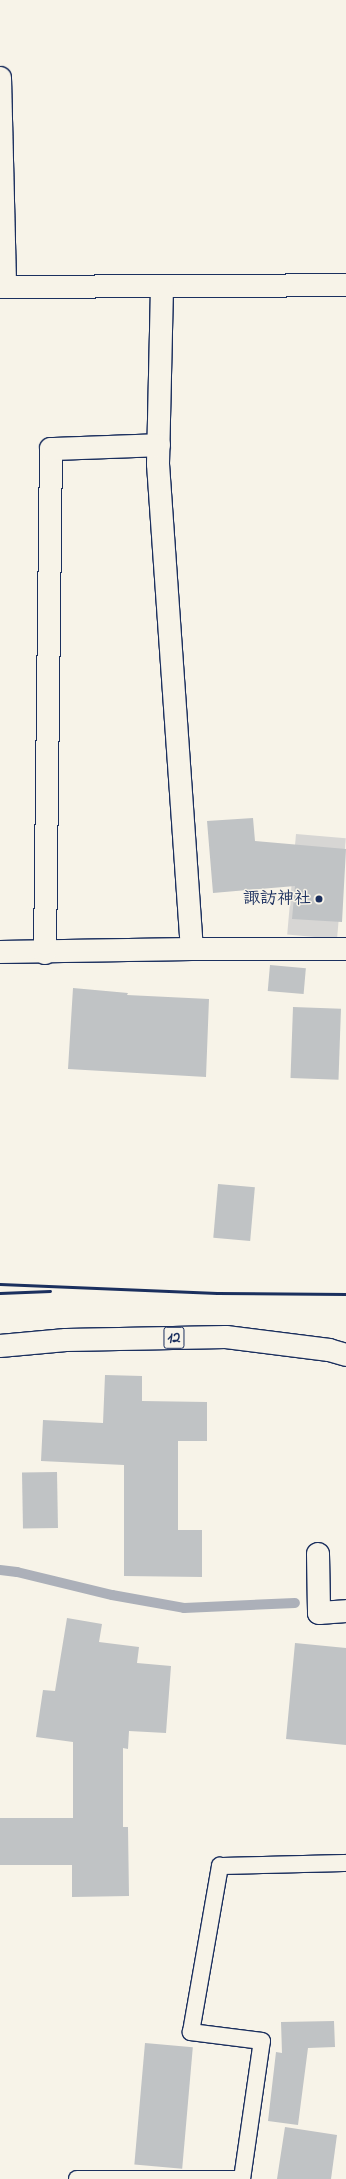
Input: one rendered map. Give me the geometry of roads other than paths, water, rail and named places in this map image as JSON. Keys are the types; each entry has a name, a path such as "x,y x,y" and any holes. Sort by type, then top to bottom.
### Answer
{"street":[{"path":"0,78 3,287 346,285"},
{"path":"162,287 159,445 160,488 192,949"},
{"path":"45,953 51,449 159,445"},
{"path":"0,952 45,953 192,949 346,949"},
{"name":"12","path":"0,1346 66,1340 226,1337 329,1350 346,1355"},
{"path":"318,1554 319,1613 346,1611"}],"lane":[{"path":"77,2179 242,2179 262,2041 191,2032 220,1866 346,1863"}],"waterway":[{"path":"0,1570 17,1572 112,1595 184,1608 295,1603"}],"railway":[{"path":"0,1284 217,1293 346,1294"},
{"path":"0,1293 50,1291"}],"place":[{"name":"諏訪神社","path":"319,899"}]}
